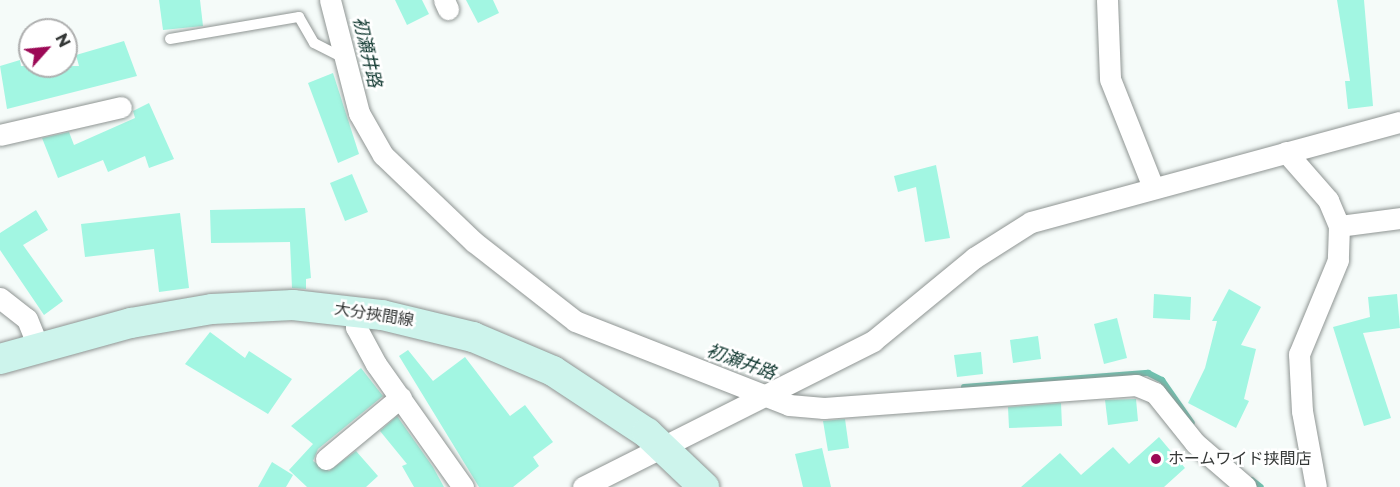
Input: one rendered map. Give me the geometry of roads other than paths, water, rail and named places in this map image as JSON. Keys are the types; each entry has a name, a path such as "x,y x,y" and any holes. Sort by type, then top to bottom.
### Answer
{"main road":[{"name":"大分挾間線","path":"0,358 202,310 284,305 356,311 450,330 524,357 593,395 663,446 704,487"}],"street":[{"path":"330,0 341,57 358,113 383,155 531,291 574,321 762,398 824,408 1136,385 1155,393 1200,447 1246,487"},
{"path":"1107,0 1110,79 1153,187"},
{"path":"0,135 121,106"},
{"path":"584,487 873,341 1014,231 1051,214 1400,122"},
{"path":"1287,152 1328,200 1339,226 1338,260 1303,337 1299,360 1316,487"},
{"path":"1339,226 1400,218"},
{"path":"0,298 27,320 39,348"},
{"path":"356,311 358,333 463,487"},
{"path":"326,459 401,397"}],"lane":[{"path":"170,39 299,17 314,43 341,57"}],"waterway":[{"name":"初瀬井路","path":"964,387 1148,373 1162,380 1192,423"},
{"name":"初瀬井路","path":"1252,480 1261,487"}],"place":[{"name":"ホームワイド挟間店","path":"1156,459"}]}
